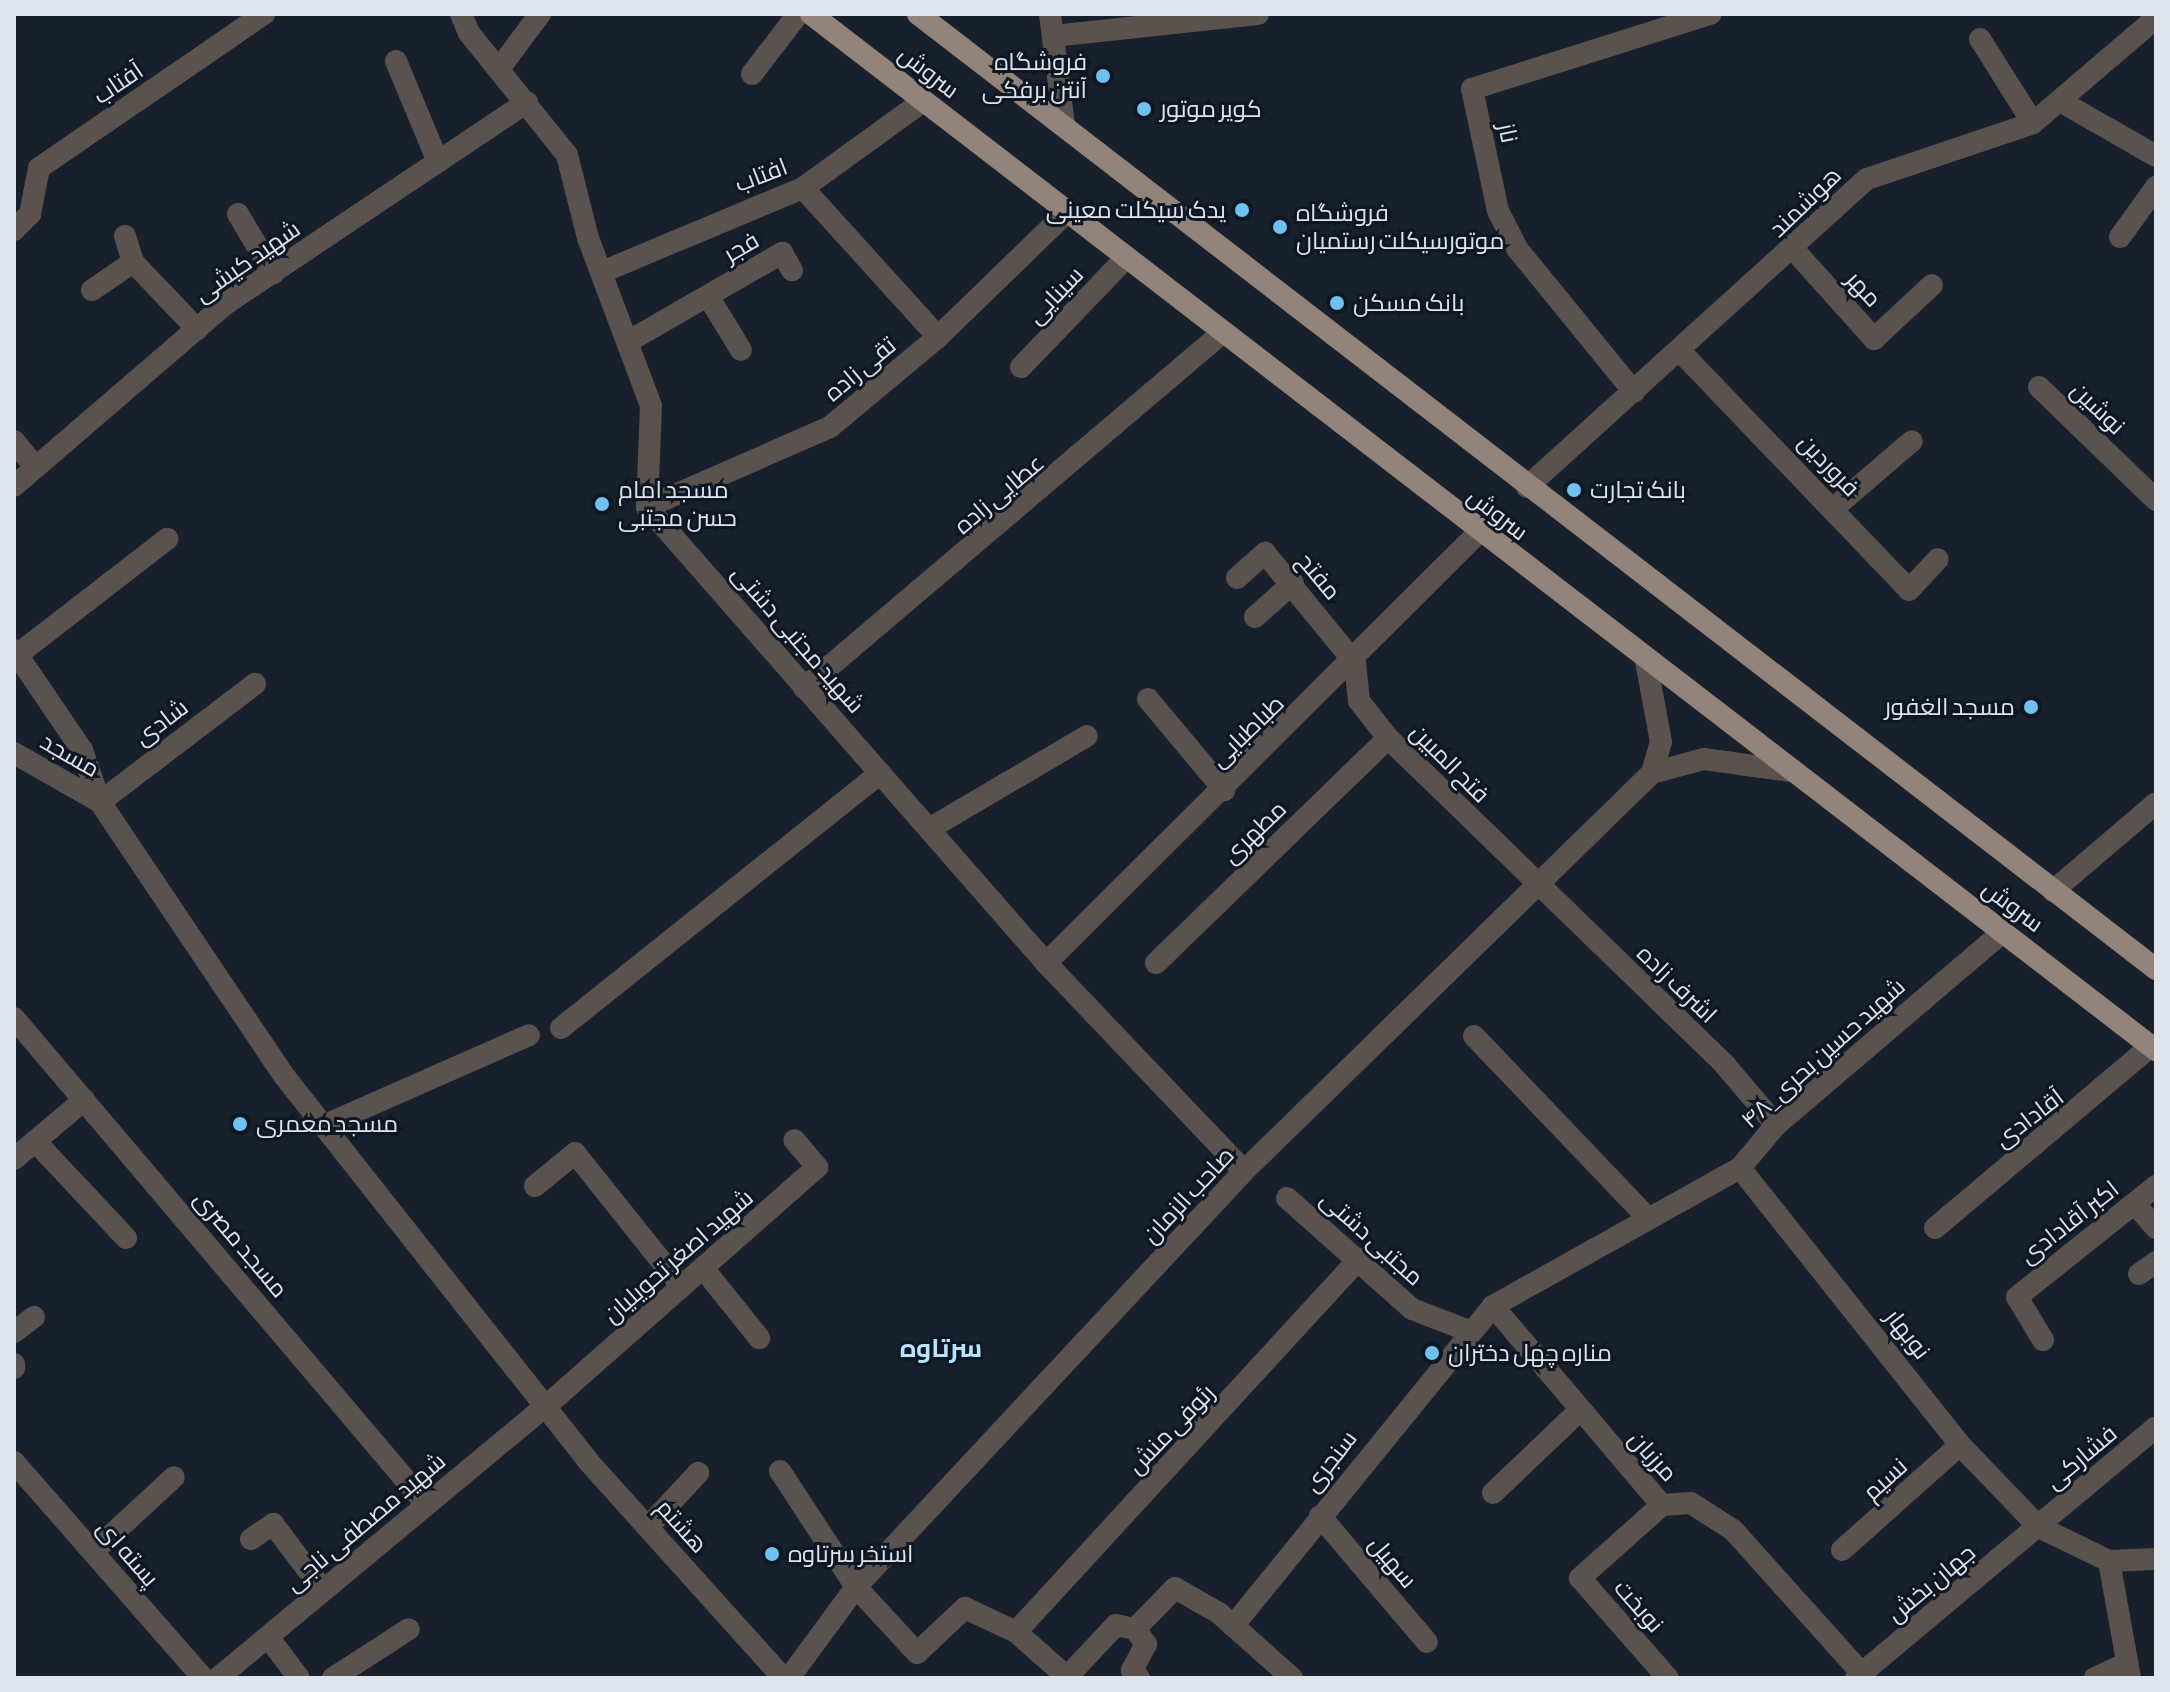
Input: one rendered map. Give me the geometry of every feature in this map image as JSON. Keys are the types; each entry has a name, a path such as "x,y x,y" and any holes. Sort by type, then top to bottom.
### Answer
{"main road":[{"name":"سروش","path":"811,14 1646,661 2154,1048"},
{"name":"سروش","path":"918,14 1527,487 2156,969"}],"street":[{"name":"آفتاب","path":"14,230 30,214 39,168 264,14"},
{"path":"461,14 499,69 567,155 602,272 651,406 647,507"},
{"path":"499,69 540,14"},
{"path":"752,74 798,14"},
{"path":"1064,125 1051,25 1258,14"},
{"name":"ناز","path":"1634,392 1518,250 1498,211 1472,89 1710,14"},
{"name":"هوشمند","path":"1527,487 1794,250 1867,179 2033,123 2156,18"},
{"path":"1980,39 2033,123"},
{"path":"396,61 438,162"},
{"name":"افتاب","path":"602,272 803,188 923,101"},
{"path":"2060,101 2156,156"},
{"name":"شهید کیشی","path":"14,486 197,329 273,273 527,102"},
{"path":"2120,237 2156,187"},
{"path":"803,188 938,337"},
{"name":"تقی زاده","path":"647,507 830,427 938,337 1067,212"},
{"path":"238,214 273,273"},
{"path":"125,236 133,262 197,329"},
{"name":"مهر","path":"1794,250 1874,339 1932,285"},
{"name":"فجر","path":"629,341 782,253 792,270"},
{"name":"سینایی","path":"1021,367 1126,258"},
{"path":"92,290 133,262"},
{"path":"708,296 741,350"},
{"name":"عطایی زاده","path":"804,688 1222,333"},
{"name":"فروردین","path":"1680,351 1835,507 1909,590 1938,559"},
{"name":"نوشین","path":"2039,387 2156,500"},
{"path":"14,441 35,467"},
{"path":"1835,507 1912,441"},
{"name":"شهید مجتبی دشتی","path":"647,507 1046,963 1244,1171"},
{"name":"طباطبایی","path":"1046,963 1355,663 1479,532"},
{"path":"100,802 82,750 16,653 167,539"},
{"name":"مفتح","path":"1237,578 1265,553 1293,583 1355,663"},
{"path":"1255,617 1293,583"},
{"path":"1646,661 1661,742 1652,773"},
{"name":"فتح المبین","path":"1355,663 1359,701 1388,738 1536,885"},
{"name":"شادی","path":"100,802 255,684"},
{"path":"1148,699 1224,790"},
{"path":"929,829 1087,736"},
{"name":"مطهری","path":"1156,963 1388,738"},
{"name":"مسجد","path":"14,753 100,802"},
{"name":"صاحب الزمان","path":"789,1678 856,1587 1244,1171 1652,773 1704,759 1790,771"},
{"path":"561,1028 880,773"},
{"name":"هشتم","path":"100,802 323,1126 545,1407 783,1678"},
{"path":"2053,891 2156,803"},
{"name":"اشرف زاده","path":"1536,885 1735,1075 1776,1125"},
{"name":"۴۸_شهید حسین بحری","path":"1469,1331 1493,1306 1647,1217 1740,1168 1776,1125 2003,932"},
{"name":"مسجد مصری","path":"14,1018 426,1504"},
{"path":"323,1126 529,1035"},
{"path":"1474,1036 1647,1217"},
{"name":"آقادادی","path":"1935,1228 2154,1048"},
{"path":"14,1159 84,1100"},
{"name":"شهید اصغر تحویلیان","path":"545,1407 817,1167 794,1140"},
{"path":"35,1141 126,1238"},
{"path":"535,1186 575,1153 682,1287"},
{"name":"نوبهار","path":"1740,1168 1960,1445 2039,1527"},
{"name":"اکبر آقادادی","path":"2043,1340 2017,1297 2156,1186"},
{"name":"مجتبی دشتی","path":"1287,1198 1412,1309 1469,1331"},
{"path":"2135,1204 2156,1228"},
{"name":"رئوفی منش","path":"1016,1632 1359,1259"},
{"path":"703,1268 759,1338"},
{"name":"مرزبان","path":"1493,1306 1578,1412 1662,1505 1691,1503 1733,1530 1859,1676"},
{"path":"14,1332 34,1317"},
{"name":"سنجری","path":"1233,1626 1469,1331"},
{"name":"شهید مصطفی ناجی","path":"218,1678 545,1407"},
{"path":"1493,1493 1578,1412"},
{"name":"فشارکی","path":"2039,1527 2156,1427"},
{"name":"نسیم","path":"1842,1550 1960,1445"},
{"name":"پسته ای","path":"14,1462 203,1678"},
{"path":"780,1471 856,1587 917,1653 965,1608 1016,1632 1067,1677 1116,1625 1135,1629 1146,1644 1132,1670 1139,1678"},
{"path":"648,1527 698,1473"},
{"path":"93,1552 174,1477"},
{"name":"نوبخت","path":"1662,1505 1580,1578 1668,1678"},
{"name":"سهیل","path":"1320,1516 1427,1642"},
{"path":"251,1539 273,1524 323,1590"},
{"path":"2039,1527 2109,1561 2156,1559"},
{"name":"جهان بخش","path":"1859,1676 2039,1527"},
{"path":"2095,1678 2128,1670 2109,1561"},
{"path":"1135,1629 1175,1588 1233,1626 1292,1678"},
{"path":"333,1678 409,1629"},
{"path":"268,1637 299,1678"}],"place":[{"name":"فروشگاه آنتن برفکی","path":"1103,76"},
{"name":"کویر موتور","path":"1144,109"},
{"name":"یدک سیکلت معینی","path":"1242,210"},
{"name":"فروشگاه موتورسیکلت رستمیان","path":"1280,227"},
{"name":"بانک مسکن","path":"1337,303"},
{"name":"بانک تجارت","path":"1574,490"},
{"name":"مسجد امام حسن مجتبی","path":"602,504"},
{"name":"مسجد الغفور","path":"2031,707"},
{"name":"مسجد معمری","path":"240,1124"},
{"name":"مناره چهل دختران","path":"1432,1353"},
{"name":"استخر سرتاوه","path":"772,1554"}],"district":[{"name":"سرتاوه","path":"941,1349"}]}
